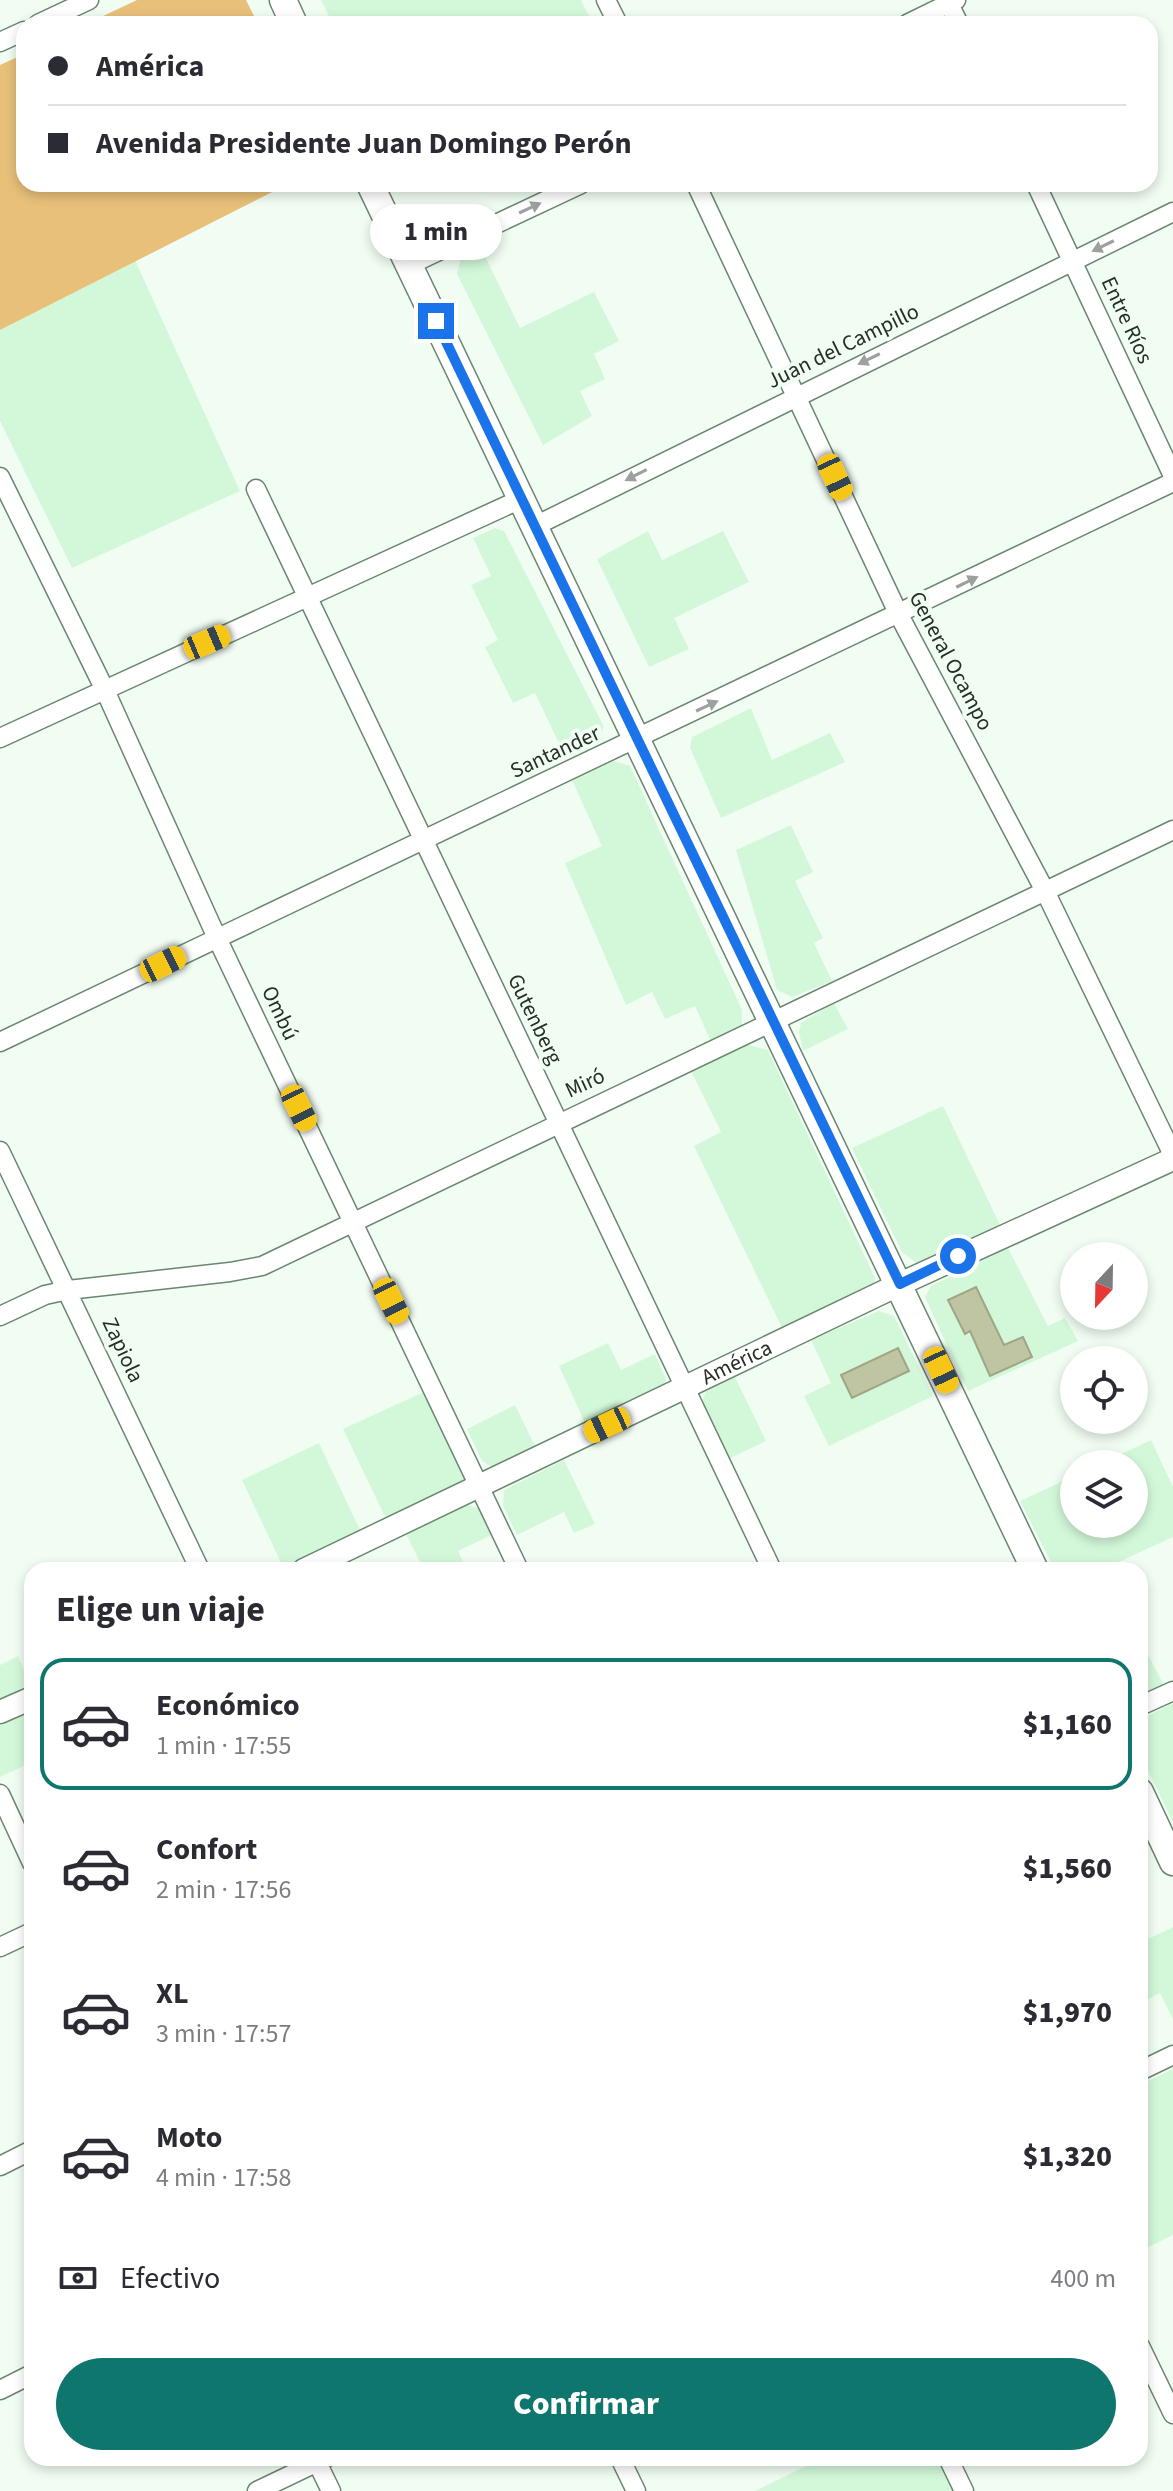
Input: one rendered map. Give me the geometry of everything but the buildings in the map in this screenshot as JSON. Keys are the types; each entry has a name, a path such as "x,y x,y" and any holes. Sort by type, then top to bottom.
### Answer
{"main road":[{"path":"374,192 1031,1562"},
{"path":"1148,1809 1173,1862"}],"street":[{"path":"55,16 89,0"},
{"path":"922,16 951,1"},
{"path":"409,265 564,192"},
{"name":"General Ocampo","path":"700,192 899,615 1045,891 1173,1157"},
{"name":"Entre Ríos","path":"1040,192 1173,476"},
{"name":"Juan del Campillo","path":"535,526 1173,212"},
{"name":"Ombú","path":"0,477 6,502 104,688 217,938 515,1562"},
{"name":"Santander","path":"0,1042 1173,482"},
{"name":"Gutenberg","path":"256,489 768,1562"},
{"path":"0,738 521,499"},
{"name":"Miró","path":"0,1316 45,1295 68,1290 247,1269 353,1222 1173,830"},
{"name":"Zapiola","path":"0,1151 196,1562"},
{"name":"América","path":"321,1562 900,1284 1173,1157"},
{"path":"1148,1702 1173,1691"},
{"path":"0,1712 24,1702"},
{"path":"0,1794 24,1846"},
{"path":"0,1947 24,1936"},
{"path":"1148,2067 1173,2055"},
{"path":"0,2166 24,2154"},
{"path":"1148,2362 1173,2414"},
{"path":"0,2390 24,2378"},
{"path":"257,2491 305,2466"},
{"path":"322,2466 331,2491"},
{"path":"624,2466 636,2491"},
{"path":"952,2466 964,2491"}],"shaded area":[{"path":"137,0 246,0 254,16 103,16"},
{"path":"321,0 581,0 589,16 329,16"},
{"path":"16,58 16,192 272,192 0,330 0,65"},
{"path":"481,248 520,328 594,292 619,341 594,354 605,379 580,391 592,416 543,445 457,274 461,257"},
{"path":"135,260 240,491 72,568 0,421 0,330"},
{"path":"495,528 504,531 604,727 598,737 564,754 535,693 513,703 485,647 498,640 471,585 491,576 473,538"},
{"path":"648,531 662,560 723,531 749,582 674,618 689,649 649,667 597,559"},
{"path":"751,708 772,760 830,733 845,762 721,818 690,748 692,737"},
{"path":"614,761 630,766 742,1010 742,1026 734,1033 711,1042 695,1006 665,1019 652,992 626,1005 565,863 602,846 572,780"},
{"path":"791,825 813,872 795,881 823,938 814,943 832,981 792,997 777,990 736,850"},
{"path":"834,1003 848,1029 803,1051 799,1032 801,1023"},
{"path":"745,1044 768,1050 875,1278 874,1285 785,1334 694,1146 721,1132 691,1071"},
{"path":"943,1106 1002,1229 921,1266 902,1252 852,1148"},
{"path":"1008,1248 1048,1326 1060,1320 1060,1330 1072,1330 1078,1341 1060,1346 1060,1349 968,1391 925,1297 931,1286"},
{"path":"879,1311 894,1316 933,1396 829,1446 804,1396 831,1383 811,1340"},
{"path":"608,1343 621,1370 655,1354 666,1379 662,1390 586,1425 559,1366"},
{"path":"735,1377 766,1441 726,1460 701,1405 706,1391"},
{"path":"428,1390 468,1478 465,1485 387,1521 343,1429"},
{"path":"515,1405 536,1448 492,1467 482,1461 467,1429"},
{"path":"1151,1440 1173,1487 1173,1537 1118,1562 1051,1562 1020,1501 1060,1482 1060,1538 1148,1538 1148,1450 1130,1450"},
{"path":"319,1443 361,1532 299,1562 281,1562 242,1480"},
{"path":"564,1460 595,1524 574,1533 564,1512 517,1535 503,1506 504,1490"},
{"path":"468,1505 485,1510 496,1533 458,1551 463,1562 420,1562 406,1534"},
{"path":"1148,1655 1165,1687 1148,1697"},
{"path":"18,1656 24,1670 24,1693 0,1704 0,1665"},
{"path":"1173,1703 1173,1822 1148,1770 1148,1716"},
{"path":"24,1715 24,1766 0,1777 0,1726"},
{"path":"1173,1927 1173,2019 1160,1993 1148,1999 1148,1939"},
{"path":"1173,2069 1173,2235 1148,2247 1148,2081"},
{"path":"807,2466 943,2466 955,2491 755,2491"}],"route":[{"path":"436,321 900,1284 958,1256"}]}
